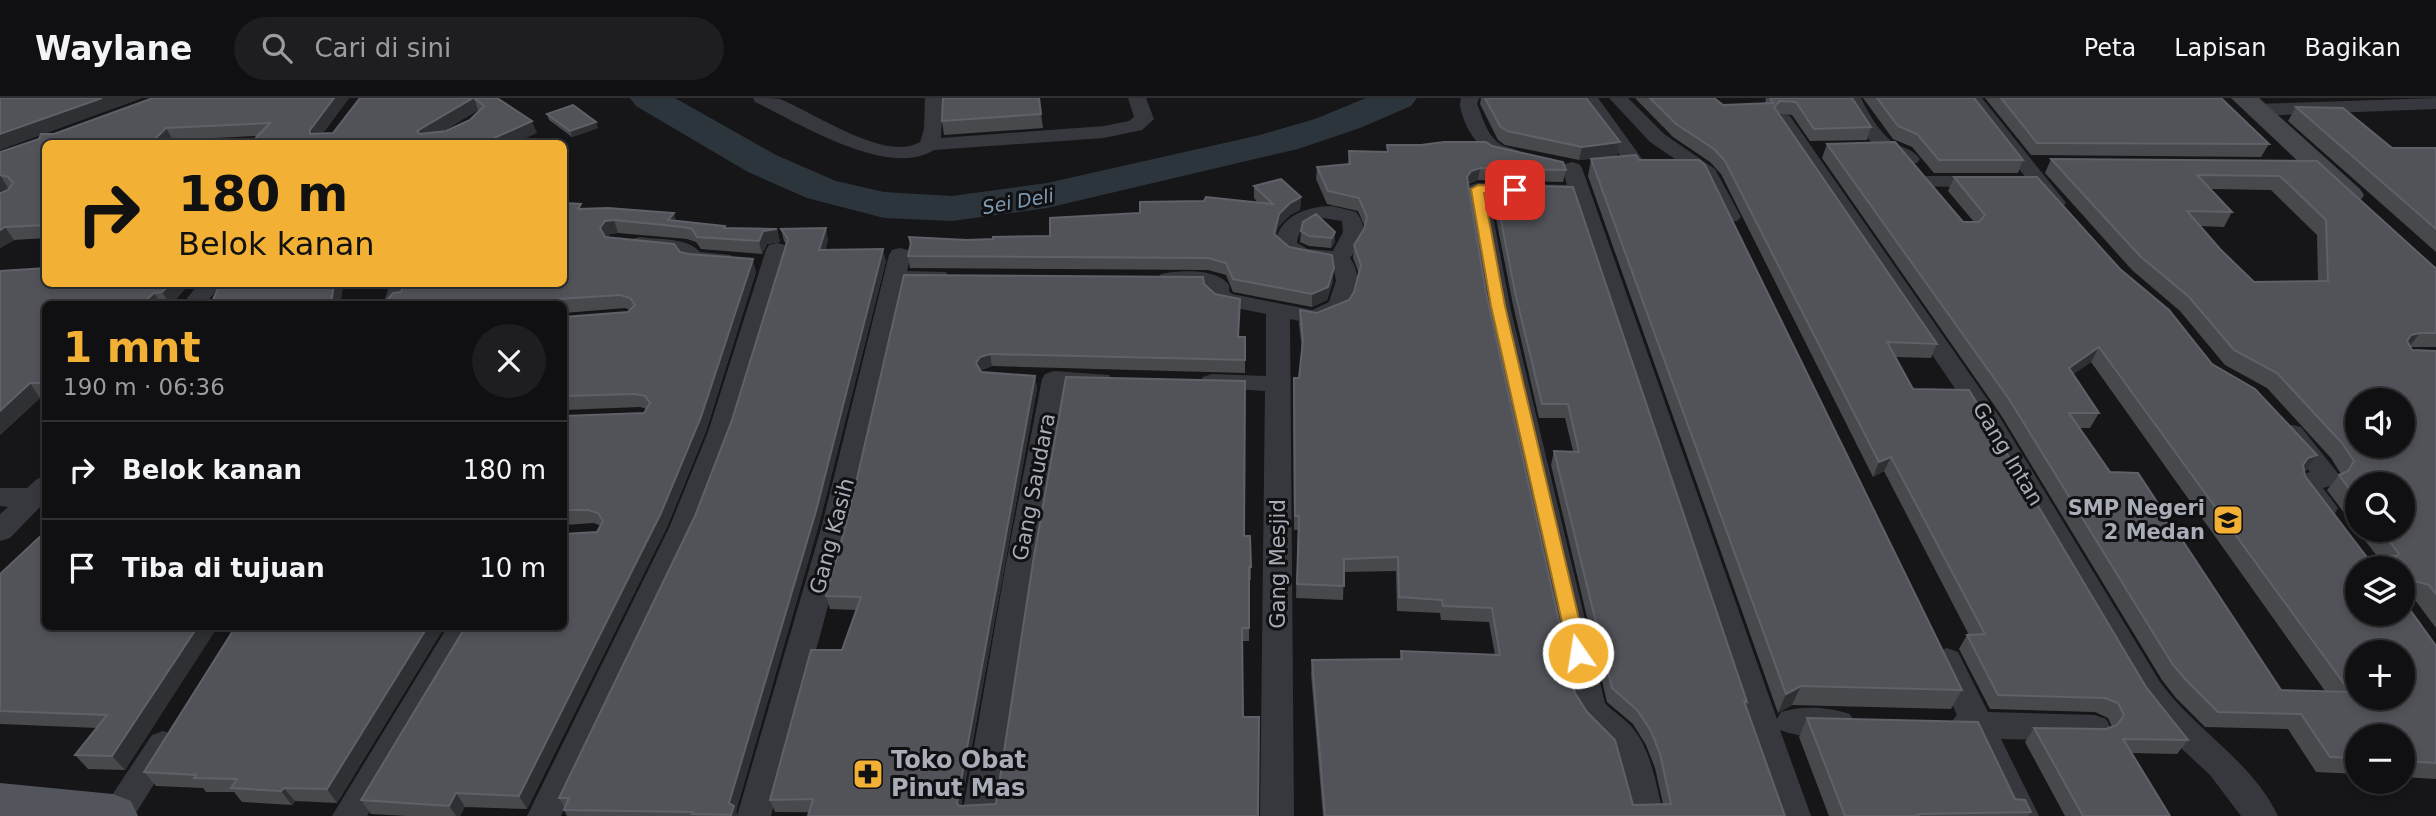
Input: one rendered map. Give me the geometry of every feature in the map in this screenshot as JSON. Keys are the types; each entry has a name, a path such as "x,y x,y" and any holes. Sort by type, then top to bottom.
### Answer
{"main road":[{"path":"2250,104 2305,166 2367,211"},
{"path":"0,804 114,816"}],"street":[{"path":"762,98 888,153 915,155 929,145 1104,132 1135,126 1144,119 1137,98"},
{"path":"929,145 934,128 934,98"},
{"path":"1470,98 1468,104 1488,147 1498,152 1544,162 1575,179 1794,816"},
{"path":"1589,98 1635,163"},
{"path":"1618,98 1657,138 1696,164 1712,179 1741,242"},
{"path":"1853,98 1855,106 1886,147"},
{"path":"1972,98 2024,164 2044,173 2068,218"},
{"path":"2250,104 2436,103"},
{"path":"2414,104 2436,122"},
{"name":"Gang Intan","path":"1783,120 1816,149 1990,422 2149,691 2166,715 2222,765 2261,816"},
{"path":"1864,148 1886,147 1900,150 1943,201"},
{"path":"1614,165 1696,164"},
{"path":"1593,166 1575,179 1478,189 1498,306 1590,706 1596,718 1612,728 1625,744 1647,816"},
{"path":"1928,182 2044,173"},
{"path":"544,816 683,528 702,483 721,432 774,257 694,258 686,249 618,242"},
{"path":"1142,279 1212,280 1217,283 1217,294 1222,298 1278,312 1315,317 1339,306 1349,273 1339,258"},
{"name":"Gang Kasih","path":"754,816 836,525 897,266 960,277"},
{"path":"197,301 208,287"},
{"name":"Gang Mesjid","path":"1277,816 1278,312"},
{"name":"Gang Saudara","path":"979,816 1019,569 1042,379 1126,381"},
{"path":"1181,382 1278,384"},
{"path":"2274,413 2327,476 2325,479 2307,482 2307,485 2340,529"},
{"path":"0,498 42,493"},
{"path":"0,531 42,493"},
{"path":"349,816 462,630"},
{"path":"1936,639 2021,816"},
{"path":"114,816 182,714"},
{"path":"1792,722 1872,723"},
{"path":"1939,725 2095,728"}],"building":[{"path":"0,98 102,98 0,134"},
{"path":"153,98 334,98 310,130 310,134 333,133 360,98 473,98 417,131 420,134 446,131 470,120 484,106 474,98 497,98 532,121 490,140 254,140 270,123 166,128 154,140 42,140 42,225 5,227 0,230 0,193 8,190 13,183 8,177 0,175 0,152 39,139 41,134 54,134"},
{"path":"943,98 1039,98 1041,114 942,121"},
{"path":"1485,98 1586,98 1620,142 1582,147 1507,131 1500,126"},
{"path":"1650,98 1714,98 1723,105 1773,103 1770,98 1852,98 1871,127 1814,129 1796,102 1780,101 1774,107 1937,344 1887,342 1913,389 1969,390 2146,687 2188,740 2123,739 2170,816 2083,816 2034,728 2106,729 2117,725 2124,715 2118,703 2105,698 1998,695 1967,635 1985,634 1891,457 1879,462 1725,161 1714,149 1676,124"},
{"path":"1877,98 1974,98 2023,160 1939,160 1917,134 1898,126"},
{"path":"2001,98 2221,98 2269,144 2037,143"},
{"path":"573,105 596,122 570,131 547,114"},
{"path":"2296,107 2343,108 2392,148 2436,148 2436,229"},
{"path":"1486,142 1492,146 1563,162 1566,170 1480,168 1471,171 1467,177 1486,293 1575,693 1587,712 1615,740 1633,805 1671,804 1660,754 1651,731 1637,710 1612,688 1554,451 1579,452 1568,404 1542,404 1515,292 1494,185 1573,187 1747,702 1744,701 1785,816 1325,816 1312,660 1402,659 1401,651 1500,655 1492,608 1443,606 1442,600 1399,597 1398,557 1344,559 1344,586 1297,584 1299,516 1295,516 1294,378 1299,378 1303,340 1300,310 1317,313 1349,300 1354,292 1361,265 1354,245 1364,229 1367,217 1359,198 1328,191 1317,167 1350,164 1349,151 1388,152 1387,145"},
{"path":"1895,142 1963,222 1979,222 1985,215 1954,177 2037,177 2120,269 2169,310 2212,364 2255,389 2317,455 2308,458 2303,465 2305,476 2345,528 2345,542 2355,542 2366,556 2345,556 2345,626 2415,626 2415,617 2436,646 2436,763 2415,762 2415,724 2345,724 2345,758 2330,757 2301,714 2218,712 2173,665 2009,399 1827,144","holes":["2099,347 2345,685 2345,640 2415,640 2415,710 2345,710 2345,692 2281,690 2138,473 2110,472 2069,413 2099,413 2069,368"]},
{"path":"1636,155 1639,160 1699,160 1705,165 1962,690 1801,686 1786,694 1591,159"},
{"path":"2051,159 2317,161 2436,268 2436,333 2411,335 2407,341 2412,350 2436,351 2436,594 2429,585 2415,581 2415,556 2397,556 2399,554 2390,542 2415,542 2415,472 2346,472 2354,461 2352,458 2415,458 2415,388 2345,388 2345,448 2277,373 2234,350 2189,297 2140,256","holes":["2197,175 2280,176 2326,220 2328,281 2254,282 2187,211 2232,212"]},
{"path":"1281,179 1301,197 1279,214 1274,234 1289,247 1332,255 1334,268 1328,287 1312,294 1233,279 1226,263 1208,258 908,256 911,243 909,237 967,240 1050,236 1050,218 1140,213 1140,202 1204,201 1206,197 1273,204 1254,186"},
{"path":"567,203 581,204 578,209 608,208 674,213 668,220 725,226 724,228 777,229 763,231 759,241 697,237 692,229 683,227 614,220 605,221 600,228 605,237 674,244 680,252 689,254 753,259 701,417 661,513 519,796 456,793 449,806 361,800 464,630 567,630 567,534 597,532 603,521 598,513 567,510 567,416 644,413 650,403 645,396 635,394 567,396 567,317 628,312 635,305 630,298 620,295 557,301 386,301 393,293 401,292 403,287 567,287"},
{"path":"1316,214 1335,232 1332,238 1309,236 1301,231 1303,222"},
{"path":"826,228 819,250 883,249 816,511 729,803 734,806 731,815 564,810 569,798 559,798 695,516 732,420 788,239 781,229"},
{"path":"42,268 42,287 167,287 145,301 42,301 42,383 30,383 0,411 0,271"},
{"path":"904,275 1203,277 1204,284 1215,294 1240,299 1238,337 1245,337 1245,360 990,354 980,357 976,363 981,372 1035,376 957,803 959,806 996,804 1034,556 1066,377 1245,381 1244,536 1250,536 1251,567 1249,628 1242,628 1243,717 1259,717 1258,816 808,816 813,799 770,800 811,650 842,650 861,597 826,596 849,513"},
{"path":"219,287 334,287 331,301 212,301"},
{"path":"2345,472 2345,483 2339,475"},
{"path":"42,535 42,630 195,630 112,756 75,755 107,715 0,711 0,574"},
{"path":"233,630 426,630 327,789 284,788 281,791 231,788 237,779 194,778 196,775 144,772"},
{"path":"1807,718 1978,722 2015,799 2025,800 2031,812 1845,816"}],"waterway":[{"name":"Sei Deli","path":"649,98 704,132 791,178 852,199 918,209 984,207 1016,202 1261,147 1329,127 1398,98"}],"place":[{"name":"SMP Negeri 2 Medan","path":"2228,520"},
{"name":"Toko Obat Pinut Mas","path":"868,774"}],"route":[{"path":"1515,190 1478,189 1498,306 1578,653"}]}
